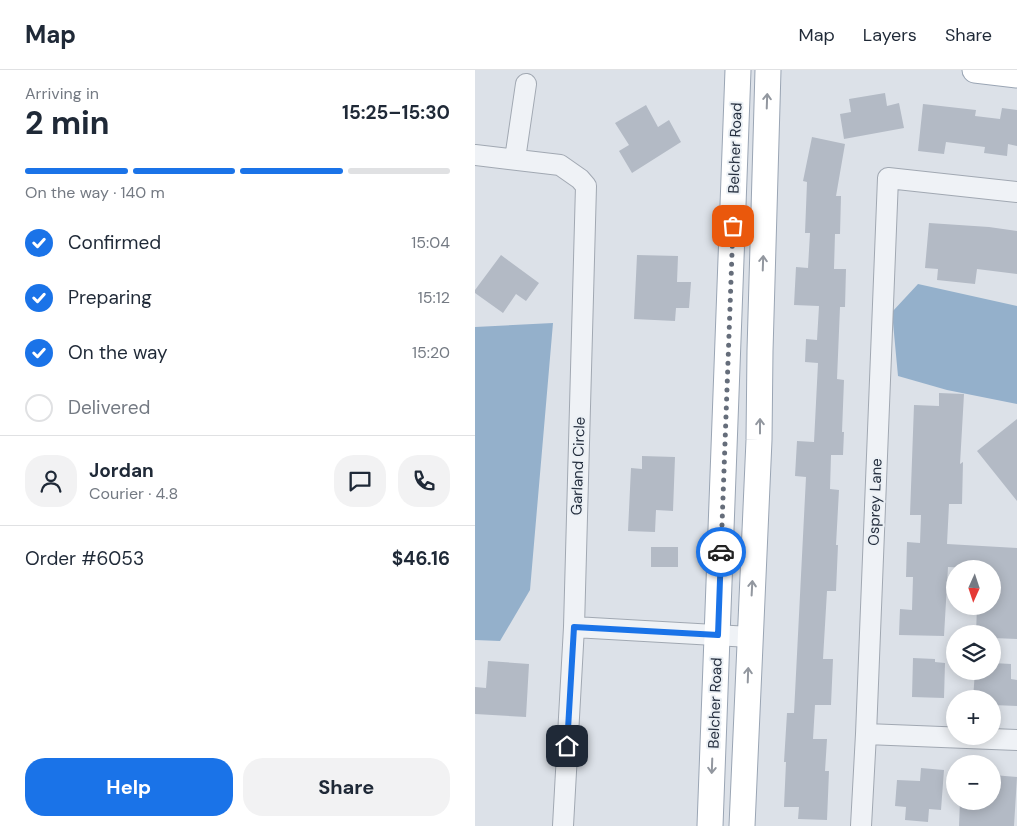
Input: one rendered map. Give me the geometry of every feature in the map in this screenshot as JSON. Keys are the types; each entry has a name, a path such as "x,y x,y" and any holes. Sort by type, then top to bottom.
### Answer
{"main road":[{"name":"Belcher Road","path":"709,826 718,635 738,70"},
{"name":"Belcher Road","path":"742,826 759,440 768,70"},
{"path":"975,70 1017,75"}],"street":[{"path":"515,159 526,84"},
{"name":"Garland Circle","path":"475,155 560,165 580,179 586,186 574,627 563,826"},
{"name":"Osprey Lane","path":"861,826 888,178 1017,192"},
{"path":"574,627 750,637"},
{"path":"866,734 1017,740"}],"water":[{"path":"918,284 1017,306 1017,404 947,390 898,376 892,312"},
{"path":"553,323 530,590 500,641 475,640 475,327"}],"building":[{"path":"885,93 887,106 899,103 904,128 844,139 840,114 851,112 849,99"},
{"path":"923,104 976,110 975,116 1000,119 1002,108 1017,110 1017,146 1008,144 1007,156 984,153 985,147 946,142 944,154 918,151"},
{"path":"646,105 658,127 669,120 681,142 632,173 619,151 629,145 615,123"},
{"path":"812,137 845,144 836,196 841,196 840,234 835,234 834,269 846,269 845,307 840,307 837,379 844,380 842,432 844,432 843,455 831,455 830,489 839,490 836,545 838,545 836,591 827,591 823,659 833,659 831,705 815,705 813,739 827,739 825,771 829,771 827,820 798,819 799,807 784,807 787,713 794,713 806,477 795,476 797,441 814,442 818,363 805,362 806,339 817,340 819,306 794,305 796,267 808,268 810,233 805,233 807,182 803,181"},
{"path":"929,223 1017,231 1017,274 977,269 975,284 937,280 938,269 925,268"},
{"path":"501,255 539,283 526,301 516,294 503,313 475,293 475,290"},
{"path":"637,255 678,256 677,282 691,282 689,308 676,308 675,321 634,319"},
{"path":"939,393 964,394 960,464 963,462 962,504 949,504 947,544 1017,548 1017,639 1001,638 1001,625 976,625 977,615 1001,615 1001,560 946,560 944,636 899,635 900,609 912,610 913,577 906,577 907,542 920,543 921,515 910,515 914,405 939,406"},
{"path":"1017,419 1017,501 977,451"},
{"path":"642,456 675,457 673,511 656,510 655,532 628,531 631,468 642,469"},
{"path":"651,547 678,547 678,567 651,567"},
{"path":"913,658 935,659 935,662 945,663 944,698 912,697"},
{"path":"488,661 529,664 526,717 475,714 475,687 486,688"},
{"path":"1001,663 1011,664 1011,679 1017,680 1017,706 1001,705 1001,690 974,690 974,680 1001,680"},
{"path":"921,768 944,770 941,810 929,809 928,822 905,820 906,807 895,806 897,780 920,781"},
{"path":"1001,776 1017,777 1014,826 959,826 960,810 1001,810"}],"way so far":[{"path":"721,552 733,226"}],"route":[{"path":"567,746 574,627 718,635 721,552"}]}
